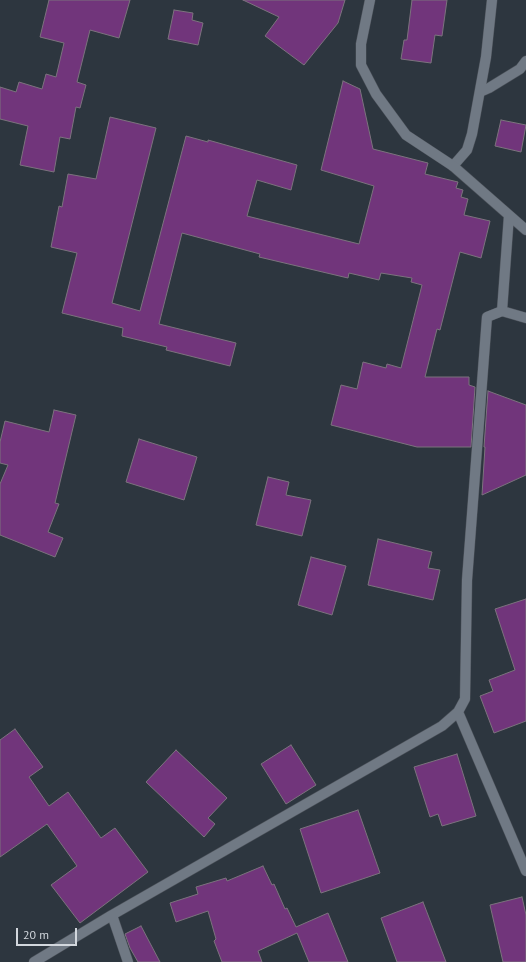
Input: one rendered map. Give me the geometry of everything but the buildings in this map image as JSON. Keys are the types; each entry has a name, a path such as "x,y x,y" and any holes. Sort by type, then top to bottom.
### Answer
{"street":[{"path":"370,0 361,44 361,65 376,94 406,135 453,166 526,230"},
{"path":"453,166 467,150 472,134 486,57 492,0"},
{"path":"480,92 520,69 526,61"},
{"path":"502,311 509,215"},
{"path":"34,962 112,915 442,726 458,712 466,699 467,580 486,317 502,311 526,318"},
{"path":"458,712 526,871"},
{"path":"112,915 128,962"}]}
